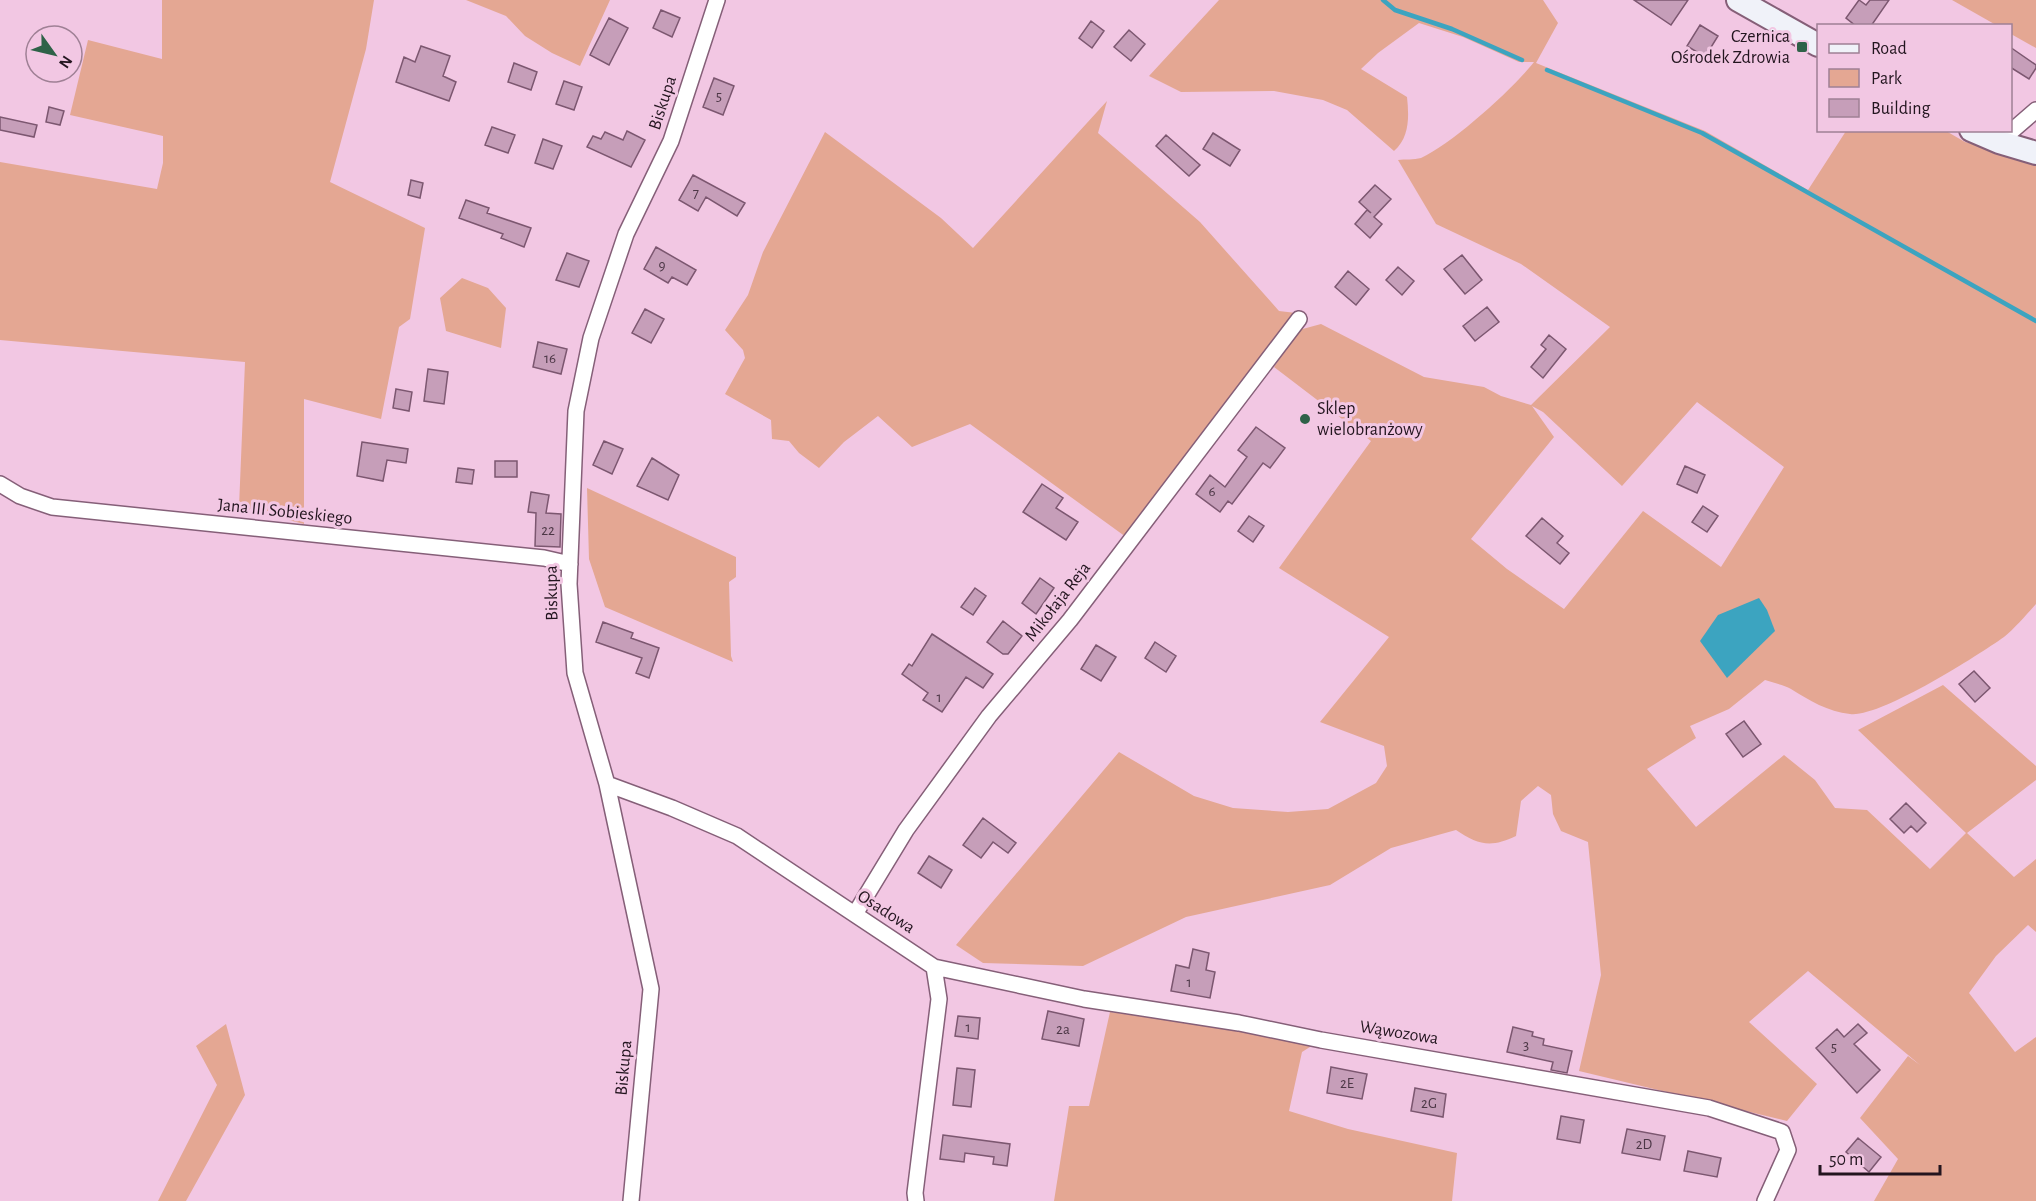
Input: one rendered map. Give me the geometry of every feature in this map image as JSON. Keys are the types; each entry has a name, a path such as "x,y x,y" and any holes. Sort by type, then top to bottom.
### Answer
{"street":[{"name":"Biskupa","path":"631,1201 651,989 607,784 575,673 569,584 576,411 591,338 626,234 672,141 717,0"},
{"path":"1738,0 1817,44"},
{"path":"2012,131 2036,110"},
{"path":"1976,132 2036,153"},
{"path":"1999,142 2011,132"},
{"name":"Mikołaja Reja","path":"855,914 906,830 988,716 1070,620 1299,319"},
{"name":"Jana III Sobieskiego","path":"0,484 20,496 52,507 544,558 570,564"},
{"name":"Osadowa","path":"607,784 672,808 737,836 934,967"},
{"path":"916,1201 915,1193 939,999 934,967"},
{"name":"Wąwozowa","path":"934,967 1084,999 1239,1023 1321,1040 1709,1108 1782,1131 1788,1149 1765,1201"}],"green space":[{"path":"162,0 374,0 366,49 330,182 425,228 410,319 399,327 381,419 304,399 304,524 239,507 245,362 0,340 0,162 157,189 163,163 163,136 70,115 77,84 84,84 84,57 88,40 162,59"},
{"path":"466,0 610,0 580,66 552,53 525,36 506,16"},
{"path":"1219,0 1543,0 1558,23 1536,63 1705,131 1808,190 1845,132 1948,132 1965,142 2036,161 2036,604 2004,637 1973,658 1905,696 1864,713 1850,714 1834,711 1788,688 1765,680 1729,709 1690,726 1696,738 1647,769 1696,827 1784,755 1815,780 1835,808 1867,810 1930,869 1966,833 1858,730 1943,685 2036,766 2036,780 1967,833 2014,877 2036,859 2036,932 2028,925 1996,956 1969,993 2015,1052 2036,1037 2036,1201 1874,1201 1898,1159 1860,1118 1908,1056 1920,1065 1808,971 1749,1022 1817,1084 1787,1121 1579,1071 1601,975 1588,842 1561,831 1553,814 1551,795 1538,786 1521,801 1516,836 1507,840 1492,843 1478,842 1456,830 1391,848 1330,885 1186,917 1083,966 983,963 956,945 1119,752 1194,796 1233,808 1288,812 1328,809 1376,783 1387,766 1384,746 1320,722 1389,637 1279,568 1371,441 1274,367 1299,330 1321,324 1424,377 1484,387 1501,396 1531,405 1610,327 1521,264 1436,224 1398,160 1421,158 1449,141 1497,101 1534,62 1519,62 1463,37 1419,23 1378,53 1361,69 1407,97 1406,133 1394,151 1347,110 1323,100 1274,91 1181,92 1149,76","holes":["1697,402 1784,467 1721,567 1643,511 1564,609 1507,569 1471,539 1554,437 1532,406 1543,412 1622,486"]},
{"path":"1952,0 2036,0 2036,48 2012,35 2012,24 1994,24"},
{"path":"1107,101 1098,133 1200,222 1279,311 1296,313 1126,537 970,424 912,447 878,416 844,442 819,468 799,453 789,441 772,439 771,420 725,394 745,358 743,350 725,330 748,295 763,252 825,132 941,218 973,248"},
{"path":"462,278 488,288 506,308 501,348 446,331 440,298"},
{"path":"587,488 736,557 736,577 729,582 733,662 605,607 589,559"},
{"path":"1110,1012 1321,1040 1302,1052 1289,1111 1348,1129 1457,1153 1452,1201 1054,1201 1069,1106 1089,1106"},
{"path":"226,1024 245,1095 186,1201 158,1201 217,1085 196,1046"}],"water":[{"path":"1759,598 1767,610 1775,631 1727,678 1700,641 1718,615"}],"building":[{"path":"1634,0 1688,0 1671,25"},
{"path":"1859,0 1866,5 1870,0 1889,0 1872,24 1854,24 1846,18"},
{"path":"661,10 680,18 672,37 653,28"},
{"path":"609,18 628,28 609,65 590,55"},
{"path":"1091,21 1104,31 1092,48 1079,38"},
{"path":"1700,25 1718,36 1705,57 1687,46"},
{"path":"1129,30 1145,44 1131,61 1114,47"},
{"path":"421,46 450,56 443,76 456,82 449,101 396,82 404,57 415,62"},
{"path":"2012,48 2036,65 2029,79 2012,68"},
{"path":"514,63 537,72 531,90 508,82"},
{"path":"714,78 734,86 723,115 703,107"},
{"path":"564,81 582,87 574,110 556,104"},
{"path":"49,107 64,111 60,125 46,122"},
{"path":"0,117 37,125 34,137 0,130"},
{"path":"492,127 515,135 508,153 485,145"},
{"path":"627,131 645,140 631,167 587,147 593,136 601,139 605,132 623,140"},
{"path":"1213,133 1240,150 1230,166 1203,149"},
{"path":"1166,135 1200,165 1189,176 1156,146"},
{"path":"543,139 562,146 553,169 535,163"},
{"path":"693,175 745,203 737,216 706,197 698,211 679,200"},
{"path":"411,180 423,183 420,198 408,195"},
{"path":"1375,185 1391,199 1374,217 1382,224 1370,238 1355,224 1367,210 1371,213 1359,202"},
{"path":"466,200 489,208 487,213 531,228 524,247 501,238 503,234 459,218"},
{"path":"656,247 696,270 687,285 672,277 668,283 644,269"},
{"path":"567,253 589,261 579,287 556,280"},
{"path":"1462,255 1482,280 1465,294 1444,269"},
{"path":"1398,267 1414,281 1402,295 1386,280"},
{"path":"1348,271 1369,289 1356,305 1335,287"},
{"path":"1487,307 1499,322 1475,341 1463,326"},
{"path":"645,309 664,319 651,343 632,333"},
{"path":"1549,335 1566,349 1543,378 1531,367 1546,349 1541,345"},
{"path":"538,342 567,349 561,374 533,367"},
{"path":"428,369 448,372 444,404 424,401"},
{"path":"396,389 412,392 409,411 393,408"},
{"path":"1256,427 1285,448 1270,468 1263,463 1232,504 1228,501 1220,512 1196,494 1210,475 1225,487 1247,457 1238,450"},
{"path":"604,441 623,449 612,474 593,465"},
{"path":"362,442 408,449 406,463 387,460 383,481 357,476"},
{"path":"652,458 679,475 668,500 637,486"},
{"path":"495,461 517,461 517,477 495,477"},
{"path":"1685,466 1705,475 1697,493 1677,484"},
{"path":"458,468 474,470 472,484 456,482"},
{"path":"1042,484 1063,498 1056,508 1078,522 1066,540 1023,512"},
{"path":"531,492 549,495 546,513 561,514 560,547 535,546 536,513 528,512"},
{"path":"1703,506 1718,516 1707,532 1692,522"},
{"path":"1249,516 1264,526 1253,542 1238,531"},
{"path":"1542,518 1563,536 1557,543 1569,553 1560,564 1526,536"},
{"path":"1040,578 1054,588 1036,614 1022,603"},
{"path":"975,588 986,596 973,615 961,607"},
{"path":"1003,621 1022,636 1008,654 1003,654 987,642"},
{"path":"603,622 633,633 631,638 659,648 649,678 636,673 642,658 596,642"},
{"path":"932,634 993,674 983,688 966,677 942,712 923,700 928,693 902,674 909,664 912,666"},
{"path":"1155,642 1176,656 1166,672 1145,658"},
{"path":"1096,645 1116,657 1101,681 1081,669"},
{"path":"1974,671 1990,688 1975,702 1959,684"},
{"path":"1744,721 1761,744 1743,757 1726,734"},
{"path":"1906,803 1926,823 1917,832 1911,826 1904,833 1890,819"},
{"path":"983,818 1016,843 1008,853 993,842 981,858 963,845"},
{"path":"929,856 952,870 941,888 918,873"},
{"path":"1193,949 1209,953 1206,970 1215,972 1210,998 1171,991 1176,965 1189,968"},
{"path":"1048,1011 1084,1019 1079,1046 1042,1039"},
{"path":"958,1016 980,1018 978,1039 955,1036"},
{"path":"1858,1024 1867,1033 1854,1044 1880,1070 1857,1093 1816,1048 1837,1029 1844,1037"},
{"path":"1513,1027 1533,1032 1532,1036 1544,1039 1543,1045 1572,1051 1567,1073 1551,1070 1553,1062 1507,1052"},
{"path":"1331,1067 1367,1074 1362,1099 1327,1093"},
{"path":"957,1068 975,1070 971,1107 953,1105"},
{"path":"1415,1088 1446,1094 1443,1117 1411,1111"},
{"path":"1561,1116 1584,1120 1580,1143 1557,1139"},
{"path":"1627,1129 1665,1136 1660,1160 1622,1153"},
{"path":"943,1135 1010,1144 1007,1166 993,1164 994,1157 965,1153 964,1162 940,1159"},
{"path":"1858,1138 1881,1157 1869,1172 1846,1152"},
{"path":"1688,1151 1721,1158 1717,1177 1684,1171"}],"waterway":[{"path":"1383,0 1395,10 1452,29 1522,60"},
{"path":"1547,70 1702,133 2036,321"}],"place":[{"name":"Czernica Ośrodek Zdrowia","path":"1802,47"},
{"name":"Sklep wielobranżowy","path":"1305,419"}]}
